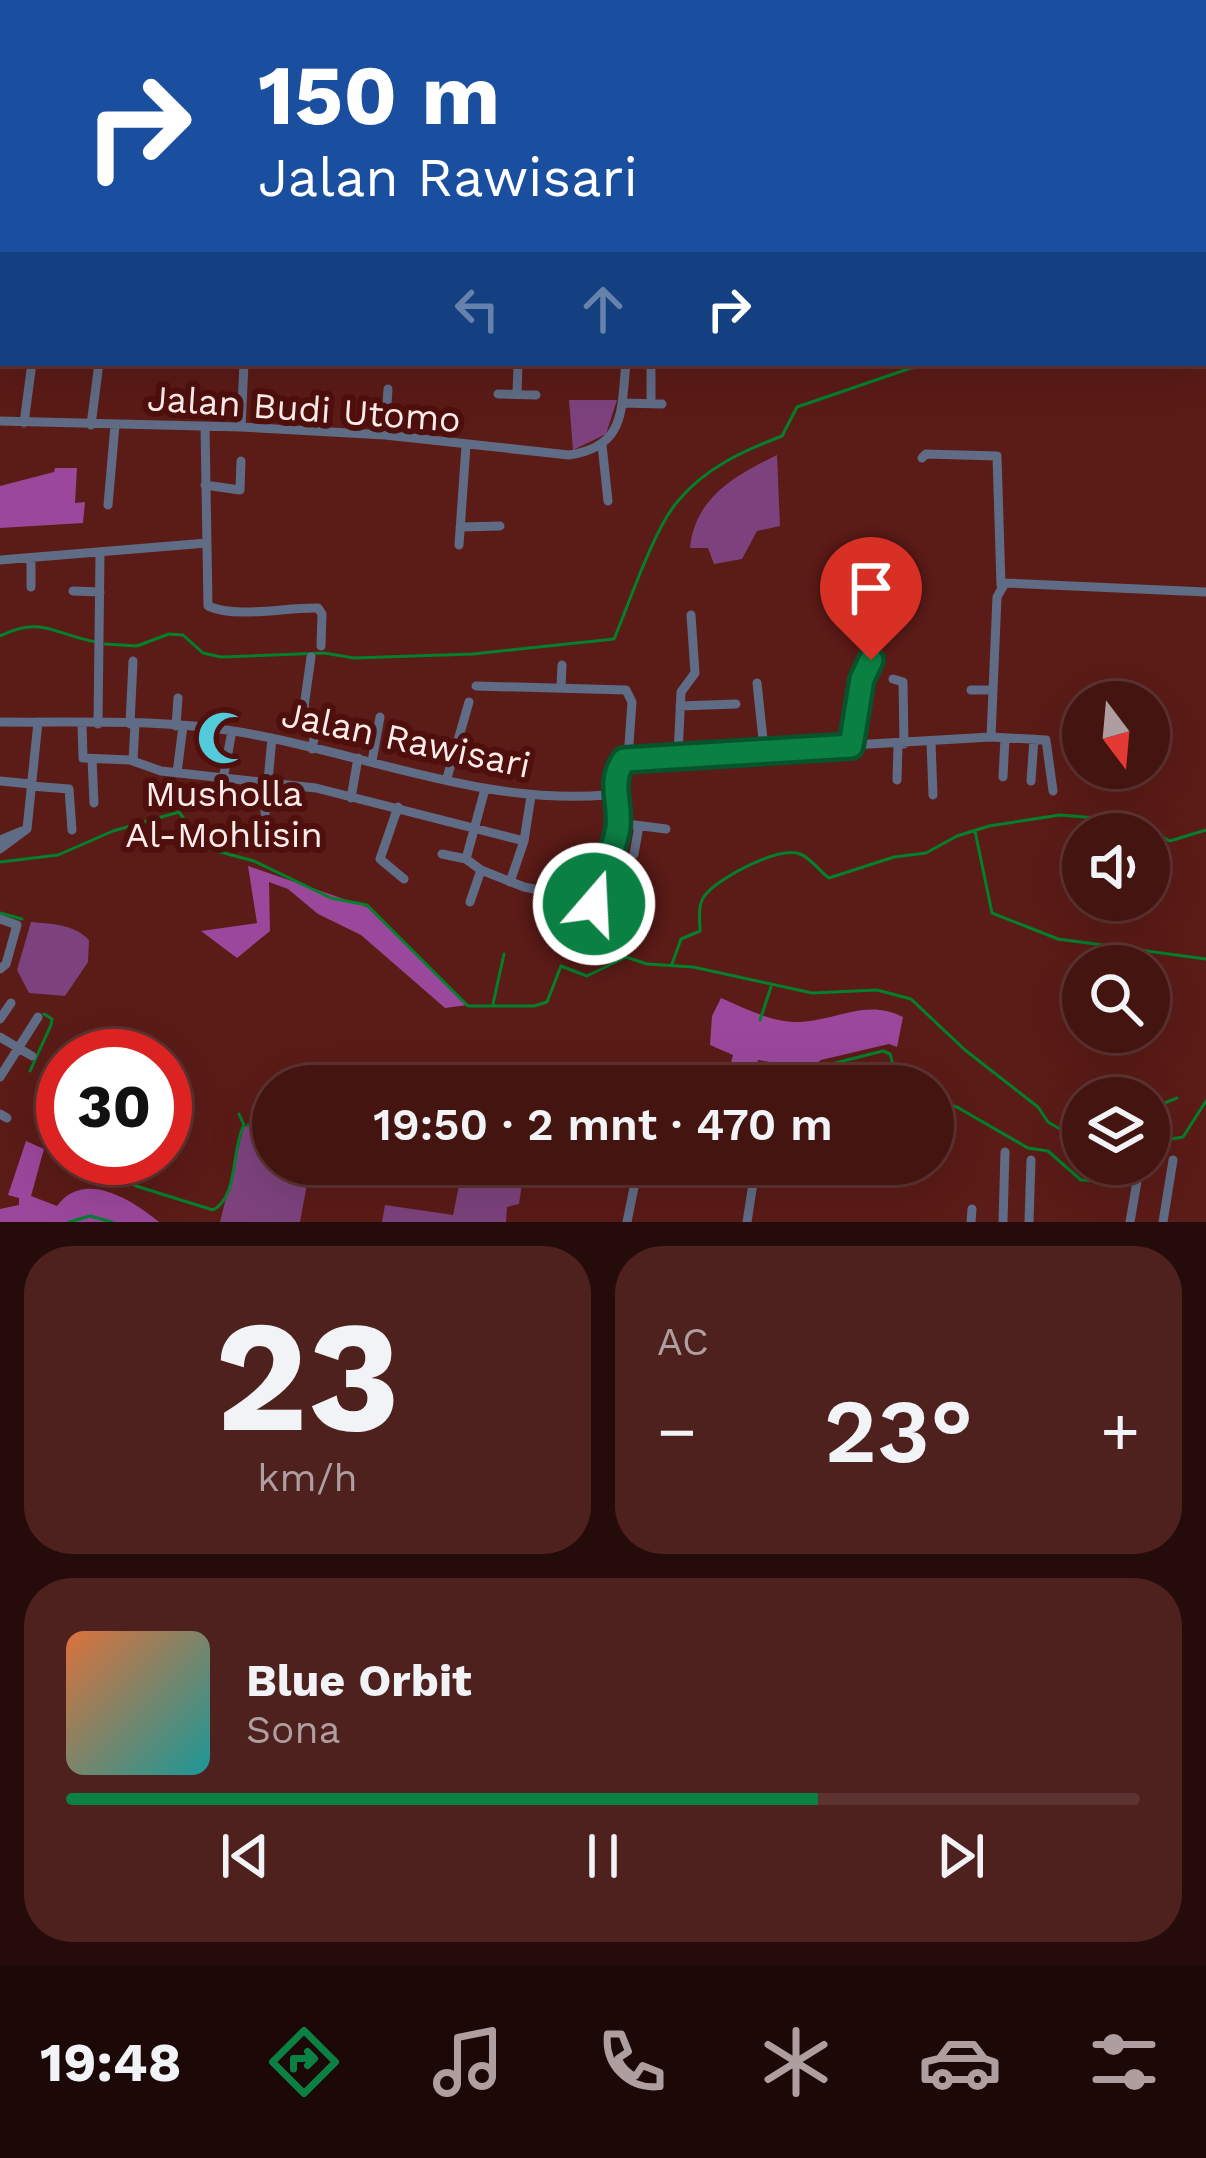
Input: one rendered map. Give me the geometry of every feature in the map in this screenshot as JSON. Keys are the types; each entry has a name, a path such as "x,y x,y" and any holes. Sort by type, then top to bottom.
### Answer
{"street":[{"path":"24,423 32,366"},
{"path":"91,425 99,366"},
{"path":"241,427 244,366"},
{"path":"517,394 518,366"},
{"path":"608,501 602,445 614,433 626,366"},
{"path":"622,403 657,403 651,366"},
{"path":"385,435 388,389"},
{"path":"498,394 536,395"},
{"name":"Jalan Budi Utomo","path":"0,422 385,435 559,455 602,445"},
{"path":"108,506 115,425"},
{"path":"205,426 206,599 210,609 318,608 321,646"},
{"path":"459,545 466,446"},
{"path":"922,458 926,454 997,456 1001,585 991,737"},
{"path":"205,485 240,490 241,461"},
{"path":"460,527 500,526"},
{"path":"0,560 207,543"},
{"path":"98,724 100,553"},
{"path":"31,558 31,587"},
{"path":"1001,585 1038,582 1206,592"},
{"path":"73,591 100,592"},
{"path":"678,755 682,688 695,673 691,616"},
{"path":"851,746 862,679 880,634"},
{"path":"311,657 304,707 317,723 311,749"},
{"path":"133,761 134,661"},
{"path":"561,687 562,665"},
{"path":"892,679 903,682 896,780"},
{"path":"758,683 764,749"},
{"path":"476,686 630,692 628,758"},
{"path":"971,690 993,690"},
{"path":"177,773 178,698"},
{"path":"447,778 469,702"},
{"path":"680,706 736,704"},
{"path":"372,761 380,717"},
{"name":"Jalan Rawisari","path":"0,722 232,731 485,789 531,796 614,792"},
{"path":"0,849 27,829 38,722"},
{"path":"82,724 94,803"},
{"path":"223,779 232,731"},
{"path":"593,901 619,823 614,792 618,766 628,758 991,737 1034,739 1048,742 1053,791"},
{"path":"265,813 272,738"},
{"path":"1003,777 1004,738"},
{"path":"1030,782 1034,739"},
{"path":"931,742 933,795"},
{"path":"351,798 358,758"},
{"path":"87,759 133,761 177,773 316,788 524,841"},
{"path":"0,781 70,790 72,830"},
{"path":"466,859 485,789"},
{"path":"509,882 524,841 531,796"},
{"path":"398,807 380,859 404,879"},
{"path":"619,823 666,829"},
{"path":"634,854 639,826"},
{"path":"0,840 27,829"},
{"path":"442,854 466,859 509,882 593,901 614,911"},
{"path":"470,902 481,870"},
{"path":"0,919 17,925 6,964 0,969"},
{"path":"0,1019 10,1003"},
{"path":"0,1077 38,1017"},
{"path":"0,1037 32,1056"},
{"path":"1003,1222 1005,1152"},
{"path":"1029,1222 1031,1160"},
{"path":"1163,1222 1173,1160"},
{"path":"627,1222 635,1185"},
{"path":"747,1222 753,1185"},
{"path":"1130,1222 1136,1185"},
{"path":"971,1222 972,1209"}],"shaded area":[{"path":"569,400 617,400 606,434 573,450"},
{"path":"777,455 780,526 757,531 742,559 714,564 708,548 690,548 693,530 709,501 733,480"},
{"path":"55,468 77,468 75,503 85,502 83,523 0,528 0,486"},
{"path":"248,866 367,907 468,1005 445,1008 361,935 269,882 270,931 237,958 201,931 257,923"},
{"path":"31,922 70,928 89,940 88,962 65,996 29,993 17,970"},
{"path":"721,998 784,1021 875,1009 903,1017 897,1047 889,1044 814,1065 769,1065 758,1060 753,1065 730,1065 733,1055 710,1045 712,1016"},
{"path":"244,1126 252,1127 252,1185 307,1185 300,1222 220,1222"},
{"path":"26,1141 36,1145 31,1196 57,1206 68,1195 94,1189 122,1198 159,1222 0,1222 0,1209 19,1205 19,1198 8,1195"},
{"path":"459,1185 522,1185 519,1204 507,1207 506,1222 382,1222 385,1205 453,1215"}],"waterway":[{"path":"105,644 137,646 169,634 183,635 203,653 221,657 324,653 354,658 473,654 614,639 660,529 700,479 739,454 782,436 797,407 911,368 935,366"},
{"path":"0,636 38,627 96,642"},
{"path":"0,862 58,855 113,831 179,812 205,848 254,861 331,898 367,905 468,1006 547,1002 561,966 587,976 626,957 812,993 877,990 911,999 965,1050 1038,1107 1048,1122 1062,1129"},
{"path":"672,964 681,939 700,931 700,907 706,894 736,872 778,854 800,854 829,878 894,857 926,853 989,826 1060,815 1133,821 1170,841 1206,830"},
{"path":"975,831 992,913 1058,939 1206,959"},
{"path":"0,913 22,919"},
{"path":"493,1004 504,954"},
{"path":"760,1020 771,987"},
{"path":"30,1071 51,1025 52,1019 44,1014"},
{"path":"827,1065 883,1051 890,1054 893,1065"},
{"path":"1170,1101 1177,1098"},
{"path":"1170,1138 1183,1137 1206,1101"},
{"path":"954,1106 1028,1148 1048,1151 1062,1163"},
{"path":"134,1185 213,1210 231,1183 244,1125 239,1114"},
{"path":"248,1125 252,1126"},
{"path":"69,1222 90,1216 112,1222"}],"place":[{"name":"Musholla Al-Mohlisin","path":"224,738"}],"route":[{"path":"594,904 619,823 614,792 618,766 624,760 851,746 855,709 871,660"}]}
